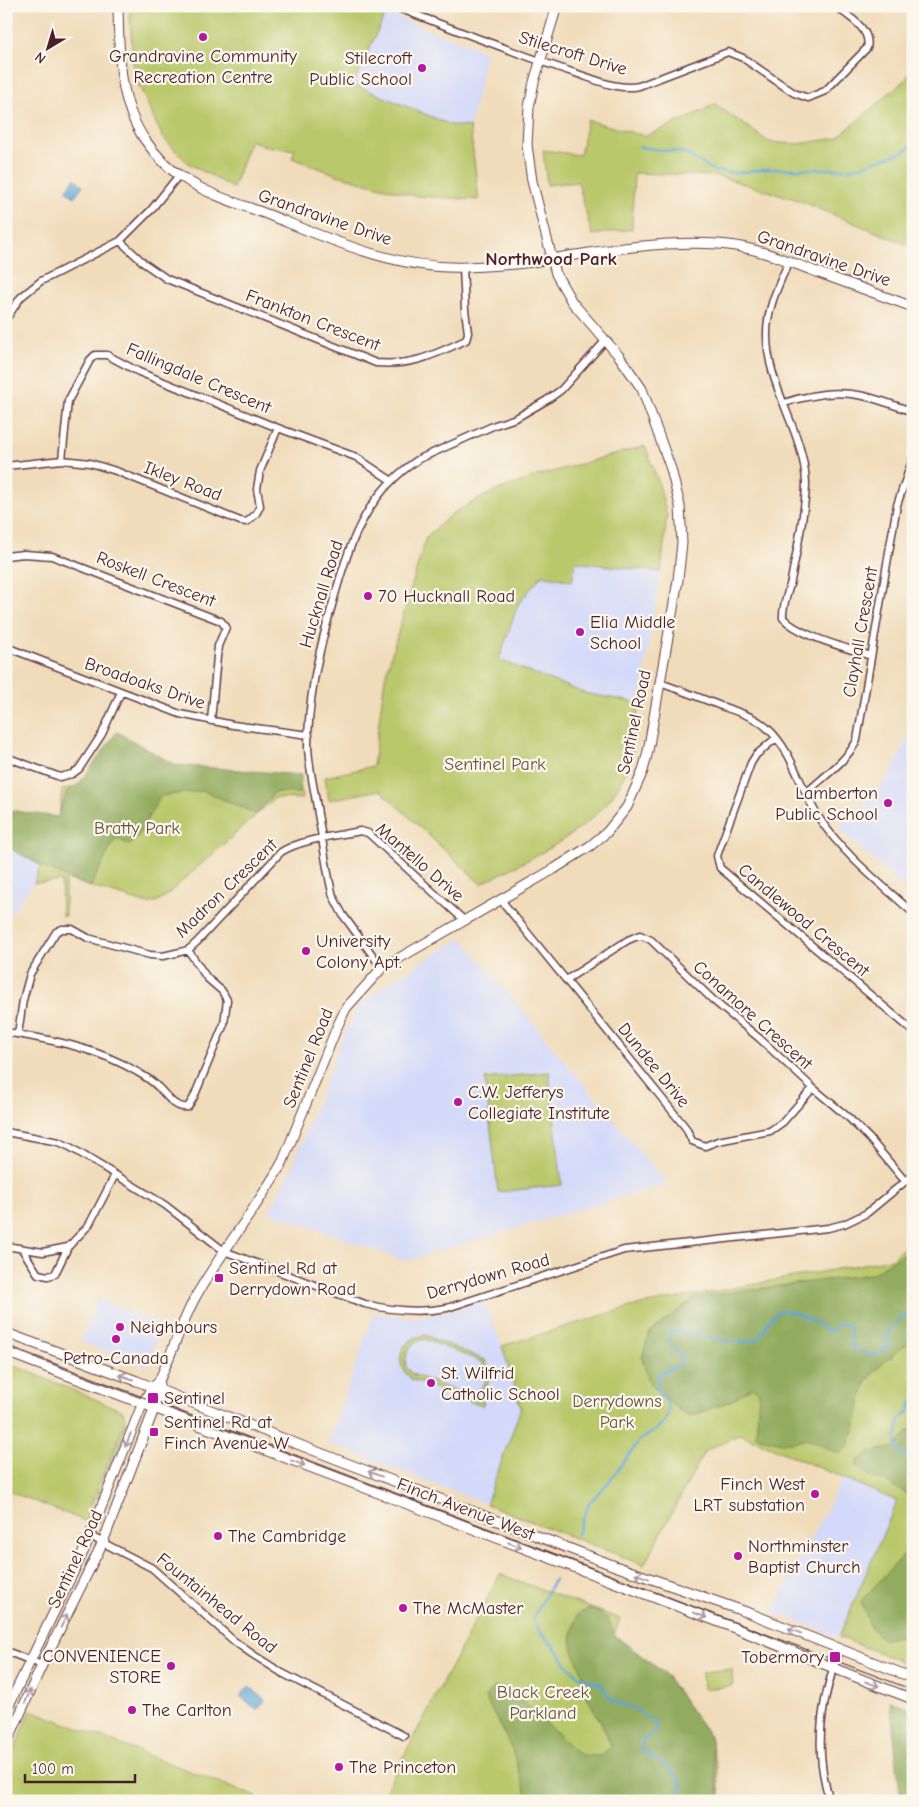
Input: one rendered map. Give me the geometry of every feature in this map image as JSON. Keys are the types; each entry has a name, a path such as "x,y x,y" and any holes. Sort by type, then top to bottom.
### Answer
{"street":[{"name":"Grandravine Drive","path":"118,6 123,88 131,114 145,140 160,158 179,175 214,194 362,251 430,265 463,267 522,263 650,246 702,243 728,245 760,251 913,307"},
{"name":"Stilecroft Drive","path":"393,6 540,61 614,85 633,87 728,52 743,58 794,93 808,98 825,91 868,48 868,39 858,24 835,6"},
{"name":"Sentinel Road","path":"6,1745 42,1665 103,1542 154,1410 157,1387 195,1298 283,1161 346,1008 382,968 466,921 590,846 622,815 643,771 678,580 682,543 680,506 673,475 642,389 566,292 556,274 532,181 527,145 529,107 540,61 557,6"},
{"path":"6,319 21,297 41,281 120,241 151,210 179,175"},
{"name":"Frankton Crescent","path":"120,241 145,264 167,279 376,363 388,364 422,359 466,340 468,333 463,267"},
{"path":"789,261 772,300 766,332 768,358 779,393 785,403 800,445 806,484 804,505 783,618 787,623 801,631 871,656"},
{"name":"Hucknall Road","path":"382,968 336,903 330,886 311,770 309,734 312,682 346,558 354,536 365,517 392,481 408,467 419,459 495,425 516,418 547,400 561,390 606,341"},
{"name":"Fallingdale Crescent","path":"62,460 68,401 90,360 95,355 100,354 107,355 139,372 278,428 356,457 392,481"},
{"path":"785,403 825,392 843,392 884,401 913,412"},
{"name":"Ikley Road","path":"6,466 62,460 90,463 116,471 240,521 247,522 256,514 260,506 256,489 260,471 278,428"},
{"name":"Clayhall Crescent","path":"806,793 846,756 856,740 897,505 913,458"},
{"name":"Roskell Crescent","path":"6,556 24,554 52,556 221,621 226,627 226,631 218,646 211,721"},
{"name":"Broadoaks Drive","path":"6,647 180,714 211,721 309,734"},
{"path":"660,683 743,714 765,726 788,756 813,809 839,844 913,912"},
{"path":"6,757 60,777 72,774 79,769 102,734 121,692"},
{"name":"Candlewood Crescent","path":"776,738 756,755 747,770 719,850 720,868 913,1031"},
{"name":"Mantello Drive","path":"322,839 360,831 368,833 466,921"},
{"name":"Madron Crescent","path":"18,1034 23,1000 30,974 56,932 62,929 72,929 88,938 150,955 168,955 188,950 281,852 287,848 322,839"},
{"name":"Dundee Drive","path":"501,900 686,1128 692,1141 705,1146 770,1130 783,1122 813,1088"},
{"name":"Conamore Crescent","path":"566,980 628,940 640,935 646,937 656,944 714,1001 759,1038 849,1118 869,1138 905,1181"},
{"path":"6,1032 95,1051 137,1071 159,1088 176,1105 188,1107 194,1097 224,1024 227,1000 222,992 207,978 188,950"},
{"name":"Derrydown Road","path":"6,1132 59,1142 76,1150 165,1205 224,1251 366,1304 392,1310 428,1311 447,1308 624,1250 828,1228 844,1224 867,1213 913,1175"},
{"path":"22,1249 38,1274 48,1276 55,1274 68,1248 89,1225 115,1175"},
{"path":"6,1246 43,1252 68,1248"},
{"name":"Finch Avenue West","path":"6,1332 157,1387 615,1566 752,1614 913,1678"},
{"name":"Finch Avenue West","path":"6,1352 154,1410 729,1626 913,1699"},
{"name":"Sentinel Road","path":"6,1711 90,1536 142,1405 157,1387"},
{"name":"Fountainhead Road","path":"90,1536 152,1568 234,1641 252,1654 282,1673 404,1736"},
{"path":"830,1801 821,1760 820,1741 824,1698 832,1668 840,1650"},
{"path":"6,1651 42,1665"}],"shaded area":[{"name":"Stilecroft Public School","path":"386,13 486,52 470,127 451,125 353,84"},
{"name":"Elia Middle School","path":"576,562 661,572 639,703 584,693 499,661 518,604 542,575"},
{"name":"Lamberton Public School","path":"913,728 913,896 838,828 888,778"},
{"path":"6,846 45,868 6,920"},
{"name":"C.W. Jefferys Collegiate Institute","path":"462,938 667,1184 405,1261 269,1212 292,1167 342,1038 359,1006 389,982"},
{"path":"97,1299 162,1325 146,1367 81,1342"},
{"name":"St. Wilfrid Catholic School","path":"484,1300 502,1346 521,1408 486,1504 328,1443 374,1313 413,1318 450,1311"},
{"path":"843,1478 898,1501 839,1637 772,1612"}],"green space":[{"path":"129,6 370,6 386,13 353,84 451,125 470,127 479,200 415,196 337,175 292,158 295,150 265,146 250,140 233,188 188,163 163,138 134,75"},
{"path":"913,66 913,247 795,199 717,176 634,173 632,229 592,235 578,182 547,185 543,150 580,155 587,120 645,136 686,119 715,104 769,142 798,144 837,138 907,78"},
{"name":"Sentinel Park","path":"645,446 658,481 667,516 661,572 576,562 572,581 542,575 518,604 499,660 584,693 639,703 630,760 623,778 612,797 580,828 561,841 481,884 380,790 329,800 325,777 373,766 385,677 426,537 453,513 490,493 537,476"},
{"path":"117,732 175,765 301,775 300,793 275,792 256,814 204,791 160,796 138,836 129,845 116,838 90,887 45,868 6,846 6,814 8,810 58,817 67,791 79,784"},
{"name":"Bratty Park","path":"166,766 300,781 302,799 275,798 161,900 148,904 65,880 65,916 62,916 61,881 34,883 52,833 58,825 62,790"},
{"path":"549,1072 562,1185 498,1192 485,1079"},
{"name":"Derrydowns Park","path":"913,1239 913,1666 839,1637 897,1501 740,1434 705,1451 644,1565 486,1504 521,1408 502,1346 630,1307 891,1259"},
{"path":"913,1248 913,1339 873,1373 869,1379 862,1397 855,1428 847,1447 840,1454 809,1439 782,1442 756,1436 759,1393 752,1387 731,1401 691,1416 679,1410 650,1384 642,1358 649,1333 696,1297 871,1274"},
{"path":"425,1335 485,1360 489,1372 488,1382 483,1390 474,1397 484,1401 482,1406 411,1379 405,1372 400,1359 405,1346 416,1337","holes":["425,1339 482,1362 486,1374 485,1383 478,1390 467,1395 412,1374 406,1367 406,1357 409,1349 415,1343"]},
{"path":"6,1362 123,1411 125,1420 85,1521 6,1490"},
{"path":"126,1422 130,1423 101,1498 97,1498"},
{"path":"913,1426 913,1500 884,1481 871,1477 857,1466 857,1461 869,1452 895,1447"},
{"path":"913,1545 913,1636 898,1636 883,1640 871,1628 861,1601"},
{"name":"Black Creek Parkland","path":"500,1574 620,1619 614,1635 665,1674 710,1737 717,1766 721,1801 380,1801"},
{"path":"588,1609 598,1612 609,1620 614,1635 665,1674 710,1737 720,1801 529,1801 511,1747 485,1697 494,1687 508,1688 580,1755 602,1756 611,1745 588,1699 582,1672 573,1651 571,1639 577,1615"},
{"path":"732,1669 733,1686 703,1689 702,1672"},
{"path":"890,1701 913,1710 913,1801 901,1801"},
{"path":"31,1710 267,1801 6,1801 6,1770"}],"water":[{"path":"75,178 83,186 74,197 66,190"},
{"path":"249,1686 265,1700 257,1710 240,1696"}],"waterway":[{"path":"640,147 685,153 714,171 736,173 767,169 851,169 904,152 913,143"},
{"path":"577,1534 589,1503 608,1483 640,1440 665,1421 669,1410 666,1400 657,1391 659,1374 680,1365 682,1356 671,1346 669,1340 670,1332 678,1331 729,1341 749,1341 759,1339 769,1320 781,1310 806,1318 829,1332 840,1323 850,1327 853,1349 872,1356 885,1349 889,1341 885,1336 901,1318 913,1310"},
{"path":"913,1400 908,1413 899,1421 896,1438 897,1450 913,1461"},
{"path":"554,1580 533,1618 539,1631 554,1646 567,1665 579,1676 602,1685 609,1697 617,1703 634,1708 655,1723 656,1731 643,1740 641,1749 670,1769 680,1779 683,1786 678,1793 665,1801"},
{"path":"908,1638 909,1611 913,1603"}],"tram line":[{"path":"6,1345 913,1690"}],"place":[{"name":"Grandravine Community Recreation Centre","path":"203,37"},
{"name":"Stilecroft Public School","path":"422,68"},
{"name":"70 Hucknall Road","path":"368,596"},
{"name":"Elia Middle School","path":"580,632"},
{"name":"Lamberton Public School","path":"888,803"},
{"name":"University Colony Apt.","path":"306,951"},
{"name":"C.W. Jefferys Collegiate Institute","path":"458,1102"},
{"name":"Sentinel Rd at Derrydown Road","path":"219,1278"},
{"name":"Neighbours","path":"120,1327"},
{"name":"Petro-Canada","path":"116,1339"},
{"name":"St. Wilfrid Catholic School","path":"431,1383"},
{"name":"Sentinel","path":"153,1398"},
{"name":"Sentinel Rd at Finch Avenue W","path":"154,1432"},
{"name":"Finch West LRT substation","path":"815,1494"},
{"name":"The Cambridge","path":"218,1536"},
{"name":"Northminster Baptist Church","path":"738,1556"},
{"name":"The McMaster","path":"403,1608"},
{"name":"Tobermory","path":"835,1657"},
{"name":"CONVENIENCE STORE","path":"171,1666"},
{"name":"The Carlton","path":"132,1710"},
{"name":"The Princeton","path":"339,1767"}],"district":[{"name":"Northwood Park","path":"551,258"}]}
